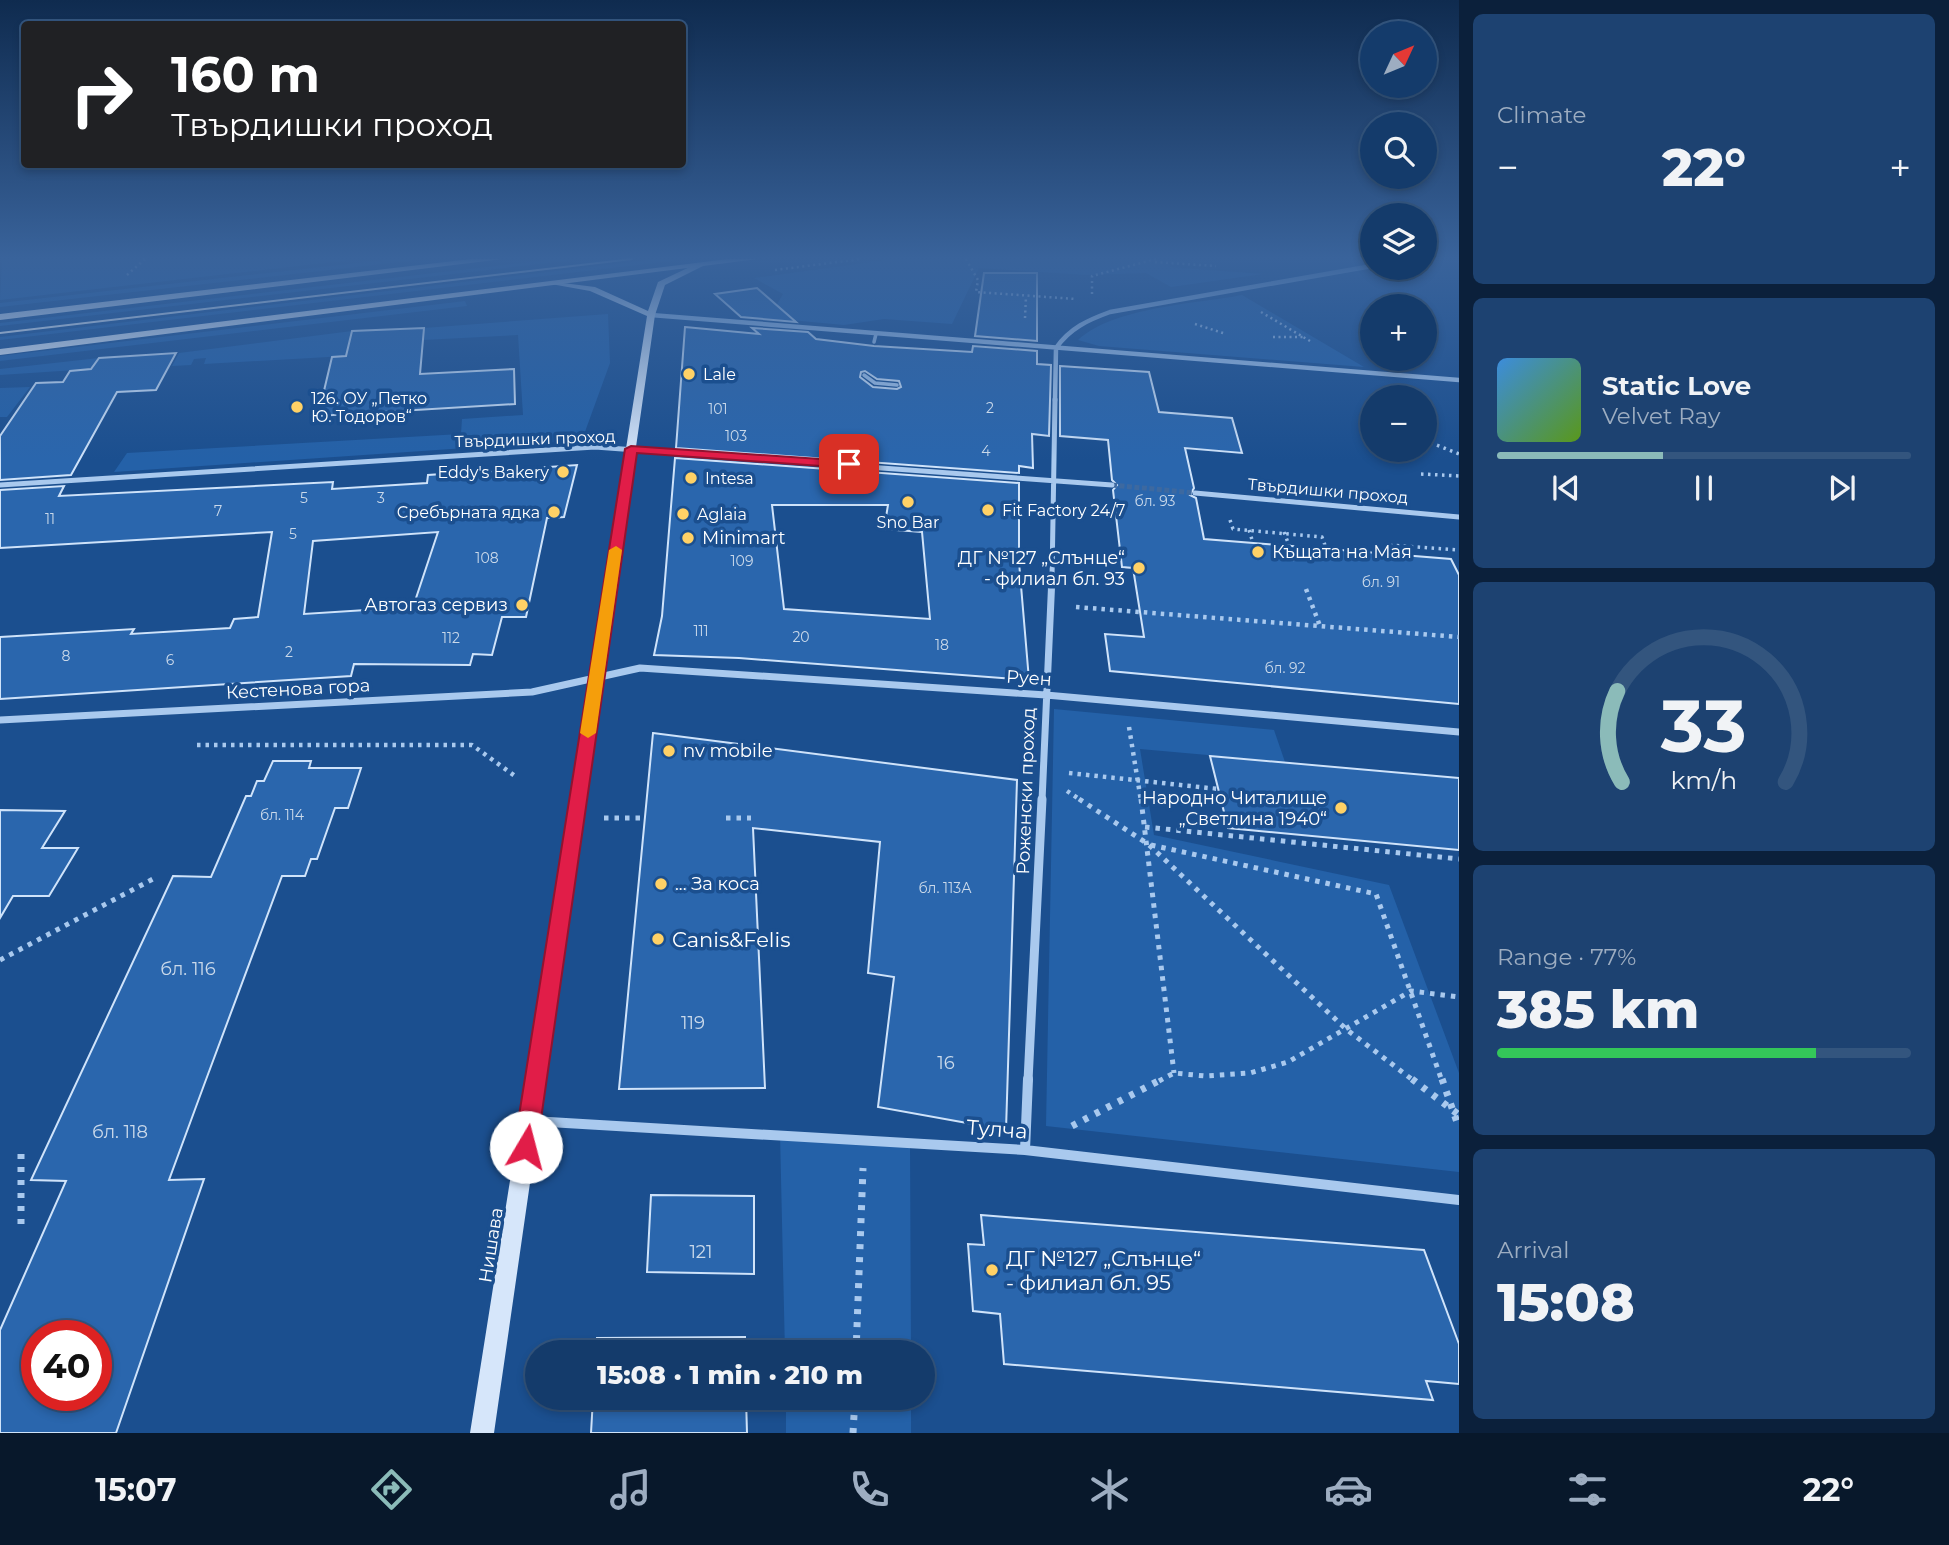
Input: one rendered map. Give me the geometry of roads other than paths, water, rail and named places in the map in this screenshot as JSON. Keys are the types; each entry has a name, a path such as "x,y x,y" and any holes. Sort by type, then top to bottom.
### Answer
{"main road":[{"path":"0,352 213,326"}],"street":[{"name":"Нишава","path":"482,1433 649,326"},
{"path":"780,326 1459,380"},
{"path":"1056,348 1063,336 1075,326"},
{"name":"Роженски проход","path":"1025,1150 1044,773 1056,348"},
{"name":"Твърдишки проход","path":"0,485 570,449 631,449 1112,485"},
{"name":"Твърдишки проход","path":"1195,493 1459,517"},
{"name":"Руен","path":"596,677 640,668 1046,695 1459,732"},
{"name":"Кестенова гора","path":"0,720 532,692 596,677"},
{"name":"Тулча","path":"529,1121 1025,1150 1459,1200"}],"lane":[{"path":"874,342 876,334"},
{"path":"864,375 875,383 897,385"}],"tunnel":[{"path":"1112,485 1195,493"}],"tram line":[{"path":"0,333 61,326"}],"place":[{"name":"Lale","path":"689,374"},
{"name":"126. ОУ „Петко Ю. Тодоров“","path":"297,407"},
{"name":"Eddy's Bakery","path":"563,472"},
{"name":"Intesa","path":"691,478"},
{"name":"Sno Bar","path":"908,502"},
{"name":"Fit Factory 24/7","path":"988,510"},
{"name":"Сребърната ядка","path":"554,512"},
{"name":"Aglaia","path":"683,514"},
{"name":"Minimart","path":"688,538"},
{"name":"Къщата на Мая","path":"1258,552"},
{"name":"ДГ №127 „Слънце“ - филиал бл. 93","path":"1139,568"},
{"name":"Автогаз сервиз","path":"522,605"},
{"name":"nv mobile","path":"669,751"},
{"name":"Народно Читалище „Светлина 1940“","path":"1341,808"},
{"name":"... За коса","path":"661,884"},
{"name":"Canis&Felis","path":"658,939"},
{"name":"ДГ №127 „Слънце“ - филиал бл. 95","path":"992,1270"}]}
